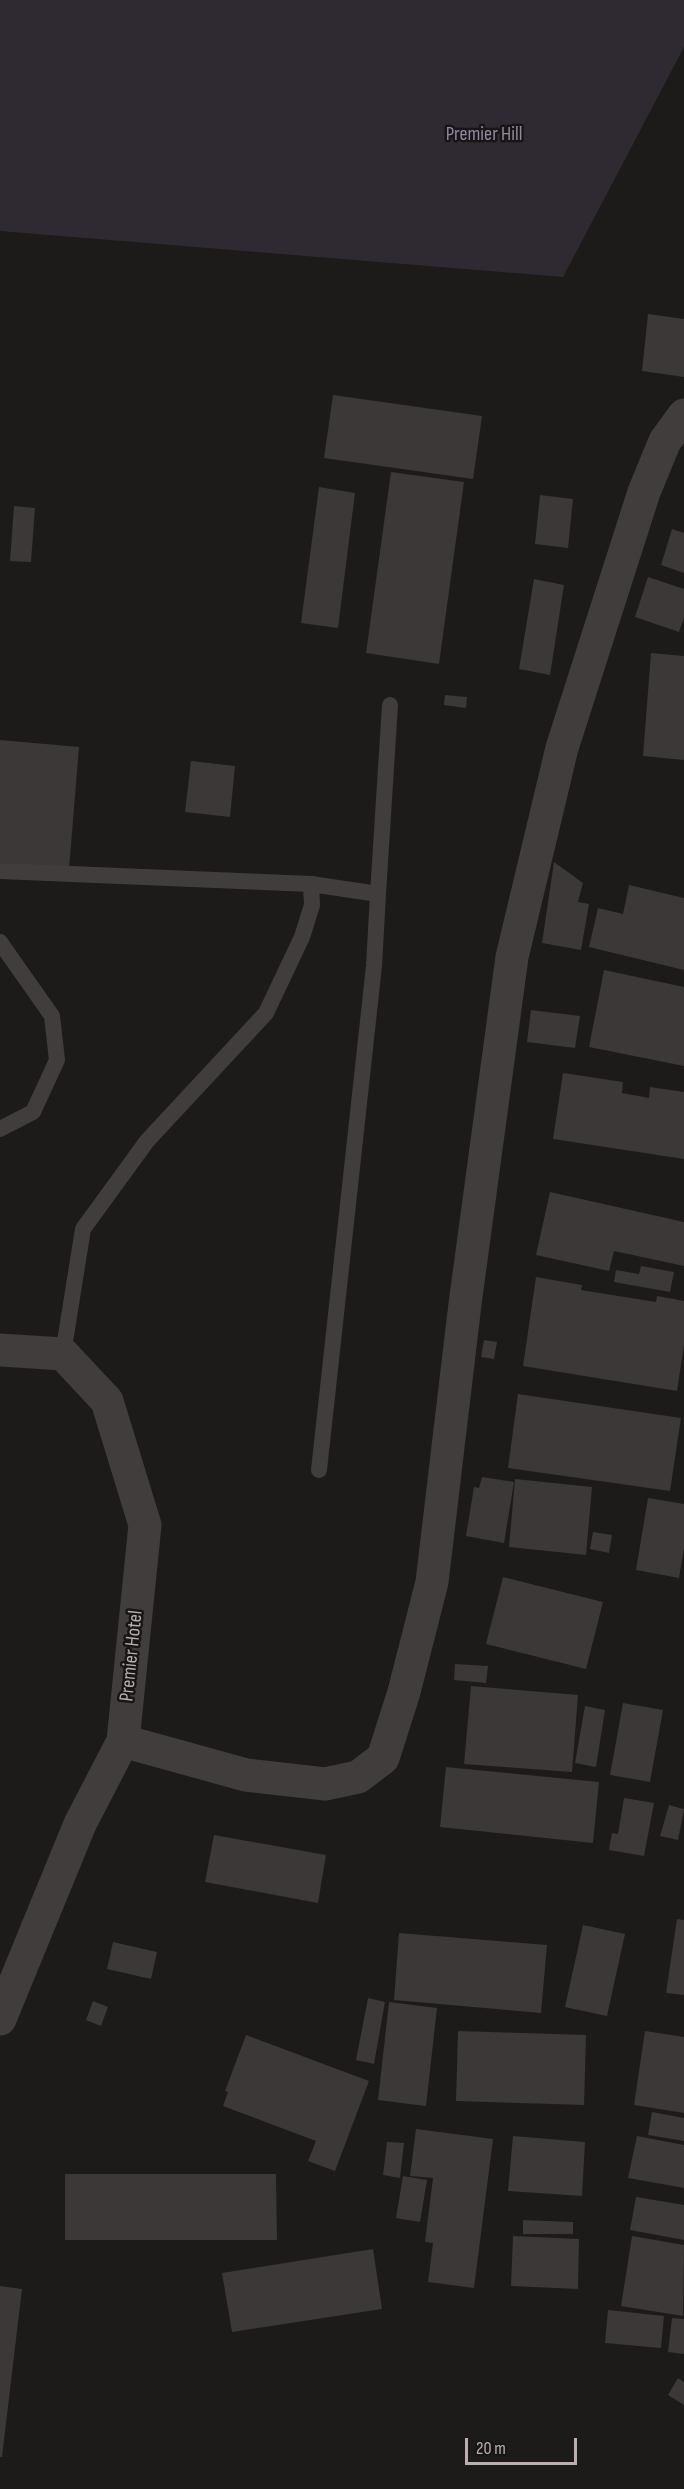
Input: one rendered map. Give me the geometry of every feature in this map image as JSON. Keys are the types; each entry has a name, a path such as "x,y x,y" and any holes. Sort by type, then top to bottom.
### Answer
{"street":[{"path":"123,1741 246,1775 325,1784 358,1777 382,1758 404,1692 432,1582 465,1304 512,957 562,748 637,514 665,441 684,415"},
{"path":"0,1350 35,1350 63,1354"},
{"name":"Premier Hotel","path":"0,2019 80,1824 123,1741 145,1525 107,1401 63,1354"}],"lane":[{"path":"320,1470 374,966 390,705"},
{"path":"0,871 311,884 378,894"},
{"path":"63,1354 83,1229 147,1141 266,1013 302,937 312,905 311,884"},
{"path":"0,942 52,1016 57,1060 33,1112 0,1129"}],"green space":[{"name":"Premier Hill","path":"0,0 684,0 684,47 563,277 0,231"}],"building":[{"path":"648,314 684,319 684,377 642,371"},
{"path":"333,395 482,416 473,479 324,458"},
{"path":"391,472 464,482 439,664 366,653"},
{"path":"319,487 355,493 338,628 301,623"},
{"path":"540,495 573,499 568,548 535,544"},
{"path":"14,506 35,508 31,562 10,561"},
{"path":"672,529 684,533 684,573 661,565"},
{"path":"648,577 684,589 684,617 679,632 635,617"},
{"path":"534,579 564,585 550,675 519,669"},
{"path":"651,653 684,656 684,760 643,756"},
{"path":"445,695 467,697 466,708 444,705"},
{"path":"0,740 79,747 69,869 0,863"},
{"path":"191,761 235,766 230,817 185,812"},
{"path":"554,862 583,883 578,902 589,904 581,950 542,943"},
{"path":"629,885 684,898 684,970 589,947 598,908 623,914"},
{"path":"604,970 684,987 684,1066 589,1047"},
{"path":"531,1010 580,1016 575,1048 527,1042"},
{"path":"563,1073 623,1082 622,1093 649,1098 650,1087 684,1092 684,1159 553,1139"},
{"path":"550,1192 684,1222 684,1266 614,1251 609,1271 536,1255"},
{"path":"641,1266 674,1272 670,1292 614,1282 616,1270 639,1274"},
{"path":"536,1277 582,1285 581,1290 656,1302 657,1296 684,1301 684,1345 677,1391 523,1366"},
{"path":"484,1340 497,1342 494,1359 481,1357"},
{"path":"518,1394 681,1418 670,1491 508,1468"},
{"path":"482,1477 514,1482 504,1543 466,1536 474,1487 479,1488"},
{"path":"515,1479 592,1487 586,1555 509,1547"},
{"path":"648,1498 684,1504 684,1548 679,1578 636,1570"},
{"path":"593,1532 612,1535 609,1553 590,1549"},
{"path":"503,1577 603,1602 586,1669 486,1644"},
{"path":"455,1664 488,1666 486,1683 454,1680"},
{"path":"471,1686 578,1695 572,1772 464,1764"},
{"path":"623,1703 663,1710 650,1782 610,1775"},
{"path":"585,1706 605,1710 596,1767 575,1763"},
{"path":"446,1767 599,1782 593,1843 440,1827"},
{"path":"624,1798 654,1803 644,1856 609,1850 612,1833 618,1834"},
{"path":"669,1805 684,1809 678,1840 660,1836"},
{"path":"214,1835 326,1855 318,1903 205,1882"},
{"path":"677,1919 684,1920 684,1995 666,1993"},
{"path":"583,1925 625,1934 607,2016 565,2007"},
{"path":"399,1933 547,1945 541,2013 394,2000"},
{"path":"113,1942 157,1952 151,1979 107,1969"},
{"path":"368,1998 385,2002 374,2064 356,2060"},
{"path":"93,2001 108,2007 101,2026 86,2020"},
{"path":"389,2002 437,2008 426,2106 378,2100"},
{"path":"458,2031 586,2035 584,2105 456,2101"},
{"path":"645,2031 684,2037 684,2113 634,2105"},
{"path":"246,2035 369,2081 335,2171 308,2161 316,2141 223,2106 228,2092 225,2091"},
{"path":"652,2112 684,2118 684,2141 648,2135"},
{"path":"416,2129 493,2139 474,2288 428,2282 433,2243 425,2242 433,2178 410,2176"},
{"path":"513,2136 585,2142 582,2196 508,2191"},
{"path":"637,2136 684,2145 684,2188 628,2178"},
{"path":"387,2142 404,2143 400,2178 383,2175"},
{"path":"65,2174 276,2174 277,2240 65,2240"},
{"path":"403,2176 427,2180 420,2222 396,2218"},
{"path":"636,2197 684,2205 684,2240 630,2230"},
{"path":"523,2220 573,2222 573,2234 523,2234"},
{"path":"513,2236 579,2239 578,2289 511,2286"},
{"path":"632,2236 684,2245 683,2316 621,2306"},
{"path":"373,2249 382,2309 232,2332 222,2273"},
{"path":"0,2286 22,2289 2,2457 0,2457"},
{"path":"608,2310 664,2316 661,2348 605,2343"},
{"path":"672,2318 684,2319 684,2354 668,2352"},
{"path":"678,2378 684,2382 684,2405 668,2395"}]}
